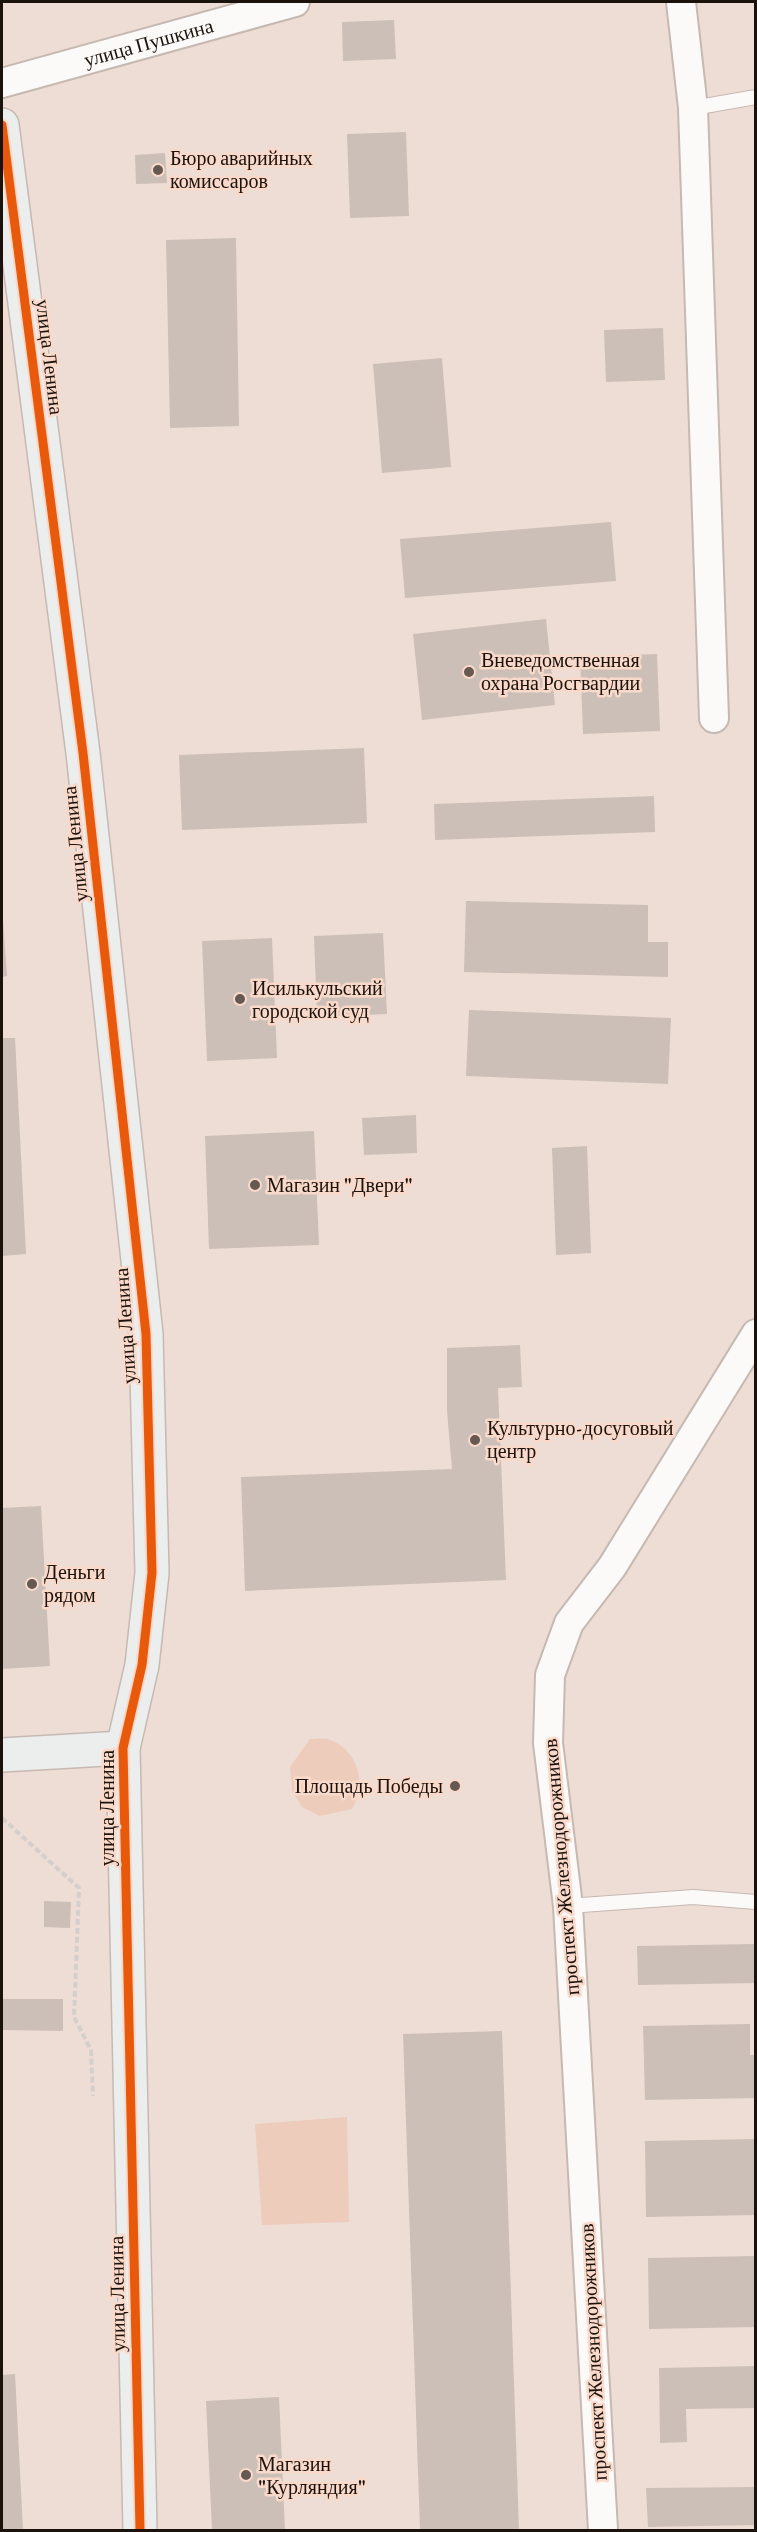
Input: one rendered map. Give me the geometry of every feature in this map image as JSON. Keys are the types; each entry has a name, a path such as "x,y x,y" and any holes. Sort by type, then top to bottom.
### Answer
{"street":[{"name":"улица Пушкина","path":"2,83 295,2"},
{"path":"681,2 693,108 714,718"},
{"name":"улица Ленина","path":"2,125 83,753 146,1334 152,1573 142,1665 123,1749 140,2530"},
{"name":"проспект Железнодорожников","path":"603,2530 568,1906 548,1743 550,1675 569,1623 612,1567 756,1334"},
{"path":"2,1755 123,1749"}],"lane":[{"path":"693,108 756,97"},
{"path":"568,1906 693,1897 756,1902"}],"path":[{"path":"2,1818 78,1888 74,2017 91,2050 93,2097"}],"shaded area":[{"path":"310,1739 328,1739 339,1744 353,1759 359,1779 359,1789 352,1809 320,1816 302,1807 292,1791 290,1767"},
{"path":"347,2117 349,2222 262,2225 255,2124"}],"building":[{"path":"394,20 396,59 343,61 342,22"},
{"path":"406,132 409,216 350,218 347,134"},
{"path":"165,153 167,183 136,184 135,155"},
{"path":"236,238 239,426 170,428 166,240"},
{"path":"663,328 665,380 606,382 604,330"},
{"path":"442,358 451,467 382,473 373,364"},
{"path":"611,522 616,581 405,598 400,539"},
{"path":"546,619 555,705 422,720 413,634"},
{"path":"657,654 660,731 583,734 580,657"},
{"path":"364,748 367,823 182,830 179,755"},
{"path":"654,796 655,832 435,840 434,804"},
{"path":"466,901 648,905 648,942 668,942 668,977 464,972"},
{"path":"2,906 7,976 2,977"},
{"path":"383,933 387,1014 317,1017 314,936"},
{"name":"Исилькульский городской суд","path":"272,938 277,1058 207,1061 202,941"},
{"path":"469,1010 671,1018 668,1084 466,1076"},
{"path":"2,1038 15,1038 26,1254 2,1256"},
{"path":"416,1115 417,1153 364,1155 362,1118"},
{"path":"314,1131 319,1245 209,1249 205,1136"},
{"path":"587,1146 591,1253 556,1255 552,1148"},
{"name":"Культурно-досуговый центр","path":"520,1345 522,1387 498,1388 506,1580 245,1591 241,1477 452,1469 447,1411 447,1348"},
{"path":"41,1506 50,1666 2,1669 2,1508"},
{"path":"44,1901 71,1902 70,1928 44,1927"},
{"path":"756,1944 756,1983 638,1985 637,1946"},
{"path":"2,1999 63,1999 63,2031 2,2030"},
{"path":"750,2024 750,2055 756,2055 756,2098 645,2100 643,2026"},
{"path":"502,2031 519,2530 420,2530 403,2034"},
{"path":"756,2139 756,2215 646,2217 645,2141"},
{"path":"756,2256 756,2327 649,2329 648,2258"},
{"path":"756,2366 756,2408 686,2409 687,2442 660,2443 659,2368"},
{"path":"15,2374 23,2530 2,2530 2,2375"},
{"path":"279,2397 285,2530 212,2530 206,2401"},
{"path":"756,2487 756,2525 648,2527 646,2488"}],"cycle path":[{"path":"2,125 83,753 146,1334 152,1573 142,1665 123,1748 140,2530"}],"place":[{"name":"Бюро аварийных комиссаров","path":"158,170"},
{"name":"Вневедомственная охрана Росгвардии","path":"469,672"},
{"name":"Исилькульский городской суд","path":"240,999"},
{"name":"Магазин \"Двери\"","path":"255,1185"},
{"name":"Культурно-досуговый центр","path":"475,1440"},
{"name":"Деньги рядом","path":"32,1584"},
{"name":"Площадь Победы","path":"455,1786"},
{"name":"Магазин \"Курляндия\"","path":"246,2475"}]}
